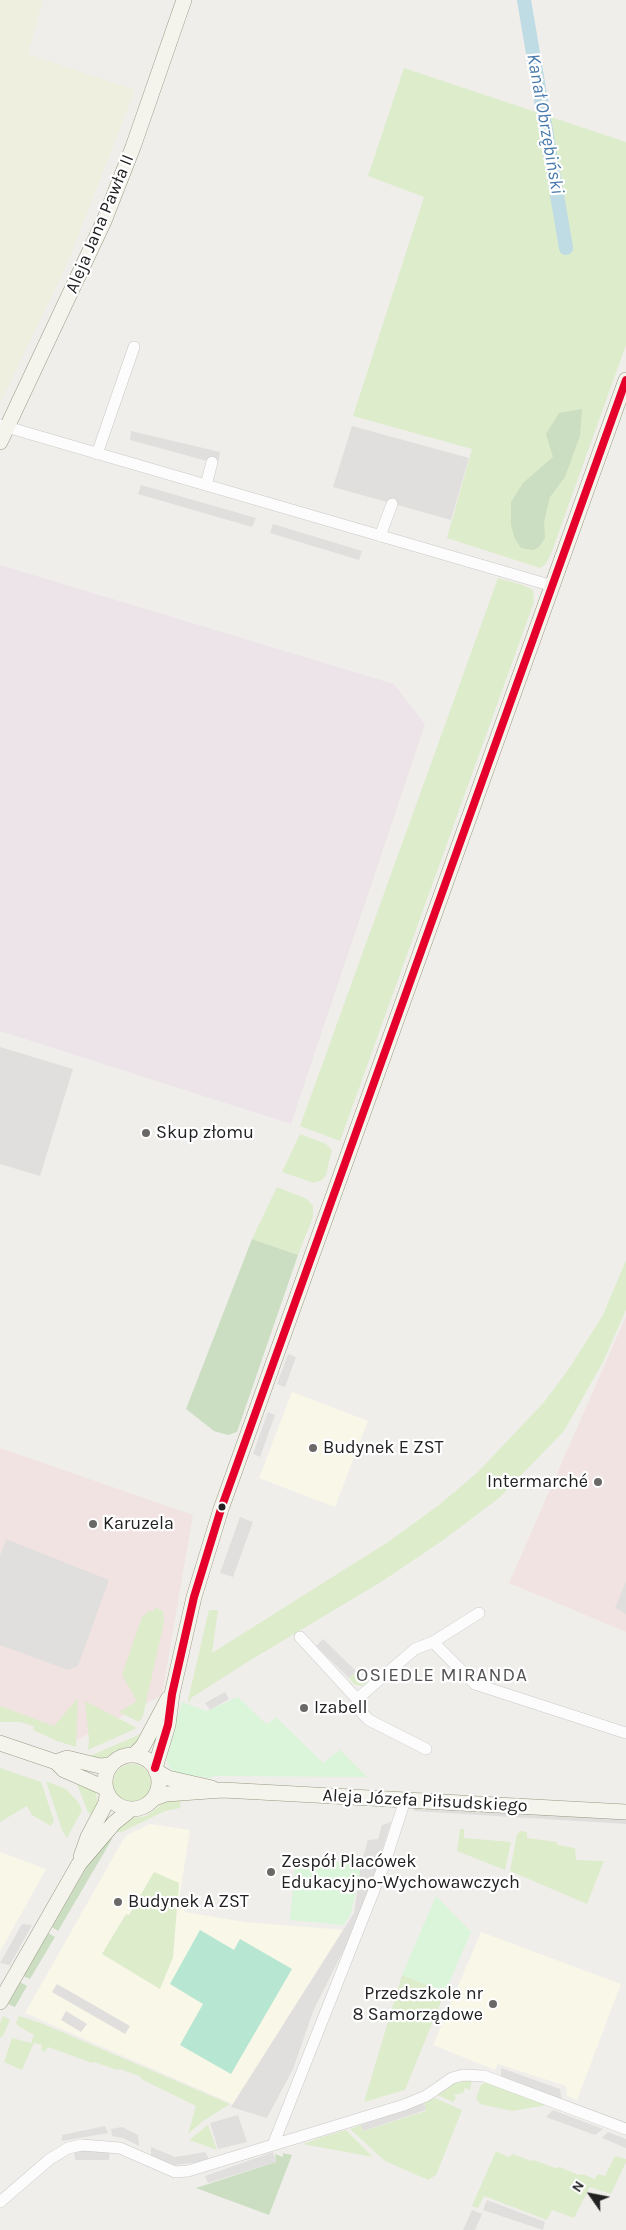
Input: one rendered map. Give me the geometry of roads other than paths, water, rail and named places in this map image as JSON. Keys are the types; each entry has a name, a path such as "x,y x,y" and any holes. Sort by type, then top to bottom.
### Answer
{"street":[{"name":"Aleja Jana Pawła II","path":"0,442 4,426 104,221 134,147 184,0"},
{"path":"97,454 134,347"},
{"path":"79,1864 114,1824 130,1810 144,1807 155,1798 159,1784 156,1769 168,1724 172,1694 194,1597 221,1509 626,380"},
{"path":"4,426 553,586"},
{"path":"206,486 212,462"},
{"path":"380,536 392,504"},
{"path":"358,1699 415,1649 433,1642 479,1613"},
{"path":"300,1637 358,1699 362,1713 369,1720 426,1749"},
{"path":"433,1642 475,1684 626,1734"},
{"path":"134,1755 143,1746 172,1694"},
{"path":"0,1744 56,1762 64,1770 106,1791 117,1805 130,1810"},
{"path":"0,2002 79,1864 88,1837 106,1803 106,1775 112,1765 121,1757 134,1755 146,1759 156,1769"},
{"path":"56,1762 67,1758 100,1766 112,1765"},
{"name":"Aleja Józefa Piłsudskiego","path":"156,1769 168,1778 223,1790"},
{"name":"Aleja Józefa Piłsudskiego","path":"155,1798 166,1794 223,1790 626,1812"},
{"path":"273,2145 384,1864 405,1800"},
{"path":"0,2202 50,2159 68,2148 82,2146 120,2148 170,2170 181,2172 404,2104 426,2096 452,2078 463,2075 484,2076 626,2129"}],"waterway":[{"name":"Kanał Obrzębiński","path":"524,0 566,248"}],"place":[{"name":"Skup złomu","path":"146,1133"},
{"name":"Budynek E ZST","path":"313,1448"},
{"name":"Intermarché","path":"598,1482"},
{"name":"Karuzela","path":"93,1524"},
{"name":"Izabell","path":"304,1708"},
{"name":"Zespół Placówek Edukacyjno-Wychowawczych","path":"271,1872"},
{"name":"Budynek A ZST","path":"118,1902"},
{"name":"Przedszkole nr 8 Samorządowe","path":"493,2004"}],"district":[{"name":"OSIEDLE MIRANDA","path":"442,1676"}]}
